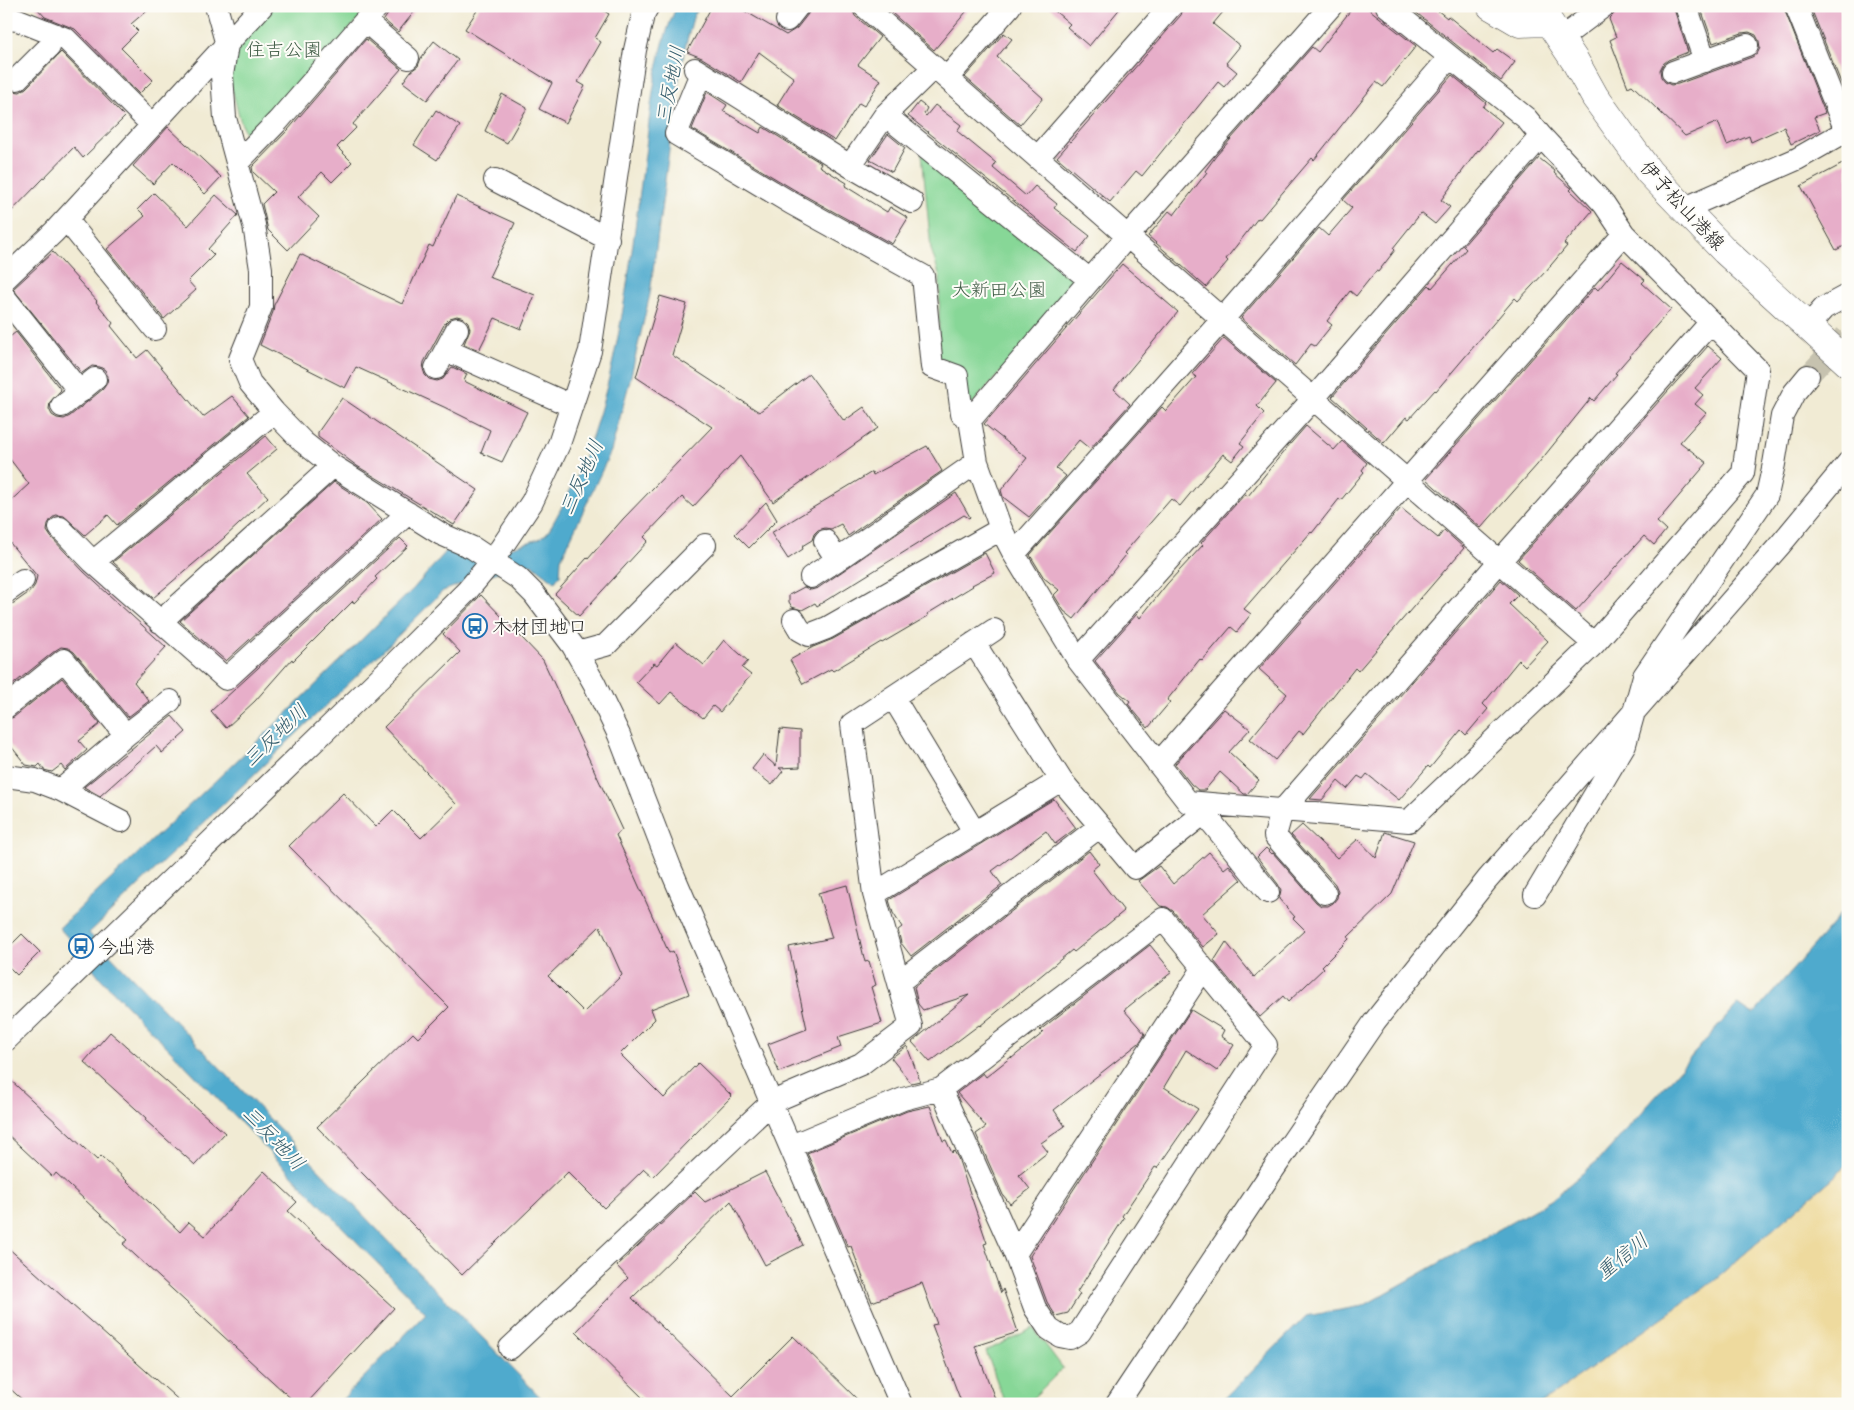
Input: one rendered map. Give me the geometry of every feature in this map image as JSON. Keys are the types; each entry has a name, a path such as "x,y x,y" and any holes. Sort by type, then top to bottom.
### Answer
{"main road":[{"path":"1491,6 1520,23 1550,22"},
{"name":"伊予松山港線","path":"1550,22 1576,61 1595,97 1649,172 1725,251 1848,363"}],"street":[{"path":"216,6 227,45 222,75 224,118 254,225 261,269 261,307 240,359 250,383 274,412 303,442 333,466 442,534 473,548 493,560 518,578 534,594 577,653 619,735 670,867 900,1404"},
{"path":"6,278 66,219 262,6"},
{"path":"864,6 1594,644"},
{"path":"850,166 885,114 940,73 1010,6"},
{"path":"1038,157 1171,6"},
{"path":"970,420 1127,237 1332,6"},
{"path":"912,202 850,166 698,71 676,134 792,203 923,276 932,367 957,376 962,414 970,420 977,462 1001,529 1078,660 1188,802 1204,808 1282,810 1409,821 1594,644 1743,473 1758,370 1624,234 1604,204 1526,118 1387,6"},
{"path":"1550,22 1604,6"},
{"path":"1686,6 1705,60"},
{"path":"1683,209 1797,159 1847,130 1796,6"},
{"path":"8,1035 394,664 467,591 493,560 532,502 559,444 590,351 608,239 640,9"},
{"path":"237,163 278,121 371,14 408,58"},
{"path":"16,15 66,39 152,125"},
{"path":"17,79 49,47 53,34"},
{"path":"1673,72 1747,46"},
{"path":"1014,554 1222,320 1450,57"},
{"path":"885,114 1090,280"},
{"path":"1078,660 1313,399 1541,136"},
{"path":"495,180 608,239"},
{"path":"66,219 155,329"},
{"path":"1158,764 1624,234"},
{"path":"1807,327 1824,308 1848,295"},
{"path":"6,299 88,385 62,406"},
{"path":"1325,893 1275,836 1282,810 1711,322"},
{"path":"457,329 441,359 572,406"},
{"path":"1535,894 1625,744 1644,676 1767,495 1782,416 1794,394 1808,376"},
{"path":"93,562 274,412"},
{"path":"811,577 977,462"},
{"path":"1117,1404 1375,1021 1487,880 1780,545 1848,463"},
{"path":"160,622 333,466"},
{"path":"60,528 93,562 226,679 408,513"},
{"path":"794,620 800,630 809,634 827,628 1001,529"},
{"path":"825,541 837,560"},
{"path":"577,653 606,645 705,545"},
{"path":"510,1348 772,1102 861,1064 911,1026 874,894 852,724 994,630"},
{"path":"974,643 1061,780 1135,868 1204,808"},
{"path":"6,707 64,660 126,735"},
{"path":"893,697 974,833"},
{"path":"62,790 126,735 170,701"},
{"path":"6,776 35,780 62,790 121,821"},
{"path":"874,894 1061,780"},
{"path":"1204,808 1268,892"},
{"path":"899,982 1100,826"},
{"path":"791,1146 903,1099 941,1089 1163,919 1266,1045 1080,1332 1070,1338 1060,1336 1049,1328 1035,1308 1015,1254 941,1089"},
{"path":"1015,1254 1203,969"}],"green space":[{"name":"住吉公園","path":"272,6 370,6 249,145 229,78 243,39"},
{"name":"大新田公園","path":"921,143 1082,282 969,407 938,364 940,277 931,249"},
{"path":"1033,1328 1063,1368 1027,1404 1005,1404 986,1351"}],"sand":[{"path":"1848,1165 1848,1404 1540,1404 1707,1286"}],"water":[{"name":"三反地川","path":"677,6 698,6 686,44 677,90 650,294 611,451 561,559 560,575 555,582 530,564 480,577 443,591 89,933 547,1404 338,1404 426,1313 101,979 75,945 59,928 283,717 414,588 450,547 470,560 539,539 547,533 570,490 589,446 615,353 631,258 654,82 663,43"},
{"name":"重信川","path":"1848,906 1848,1165 1707,1286 1540,1404 1219,1404 1306,1316 1363,1306 1551,1200 1603,1156 1737,1005 1754,1014"}],"building":[{"path":"35,6 152,6 131,24 138,31 121,48 153,80 139,94 75,29 45,17"},
{"path":"391,6 419,6 398,32 384,20"},
{"path":"480,6 596,6 609,14 595,38 601,42 578,82 585,86 566,123 539,109 552,83 465,29"},
{"path":"712,6 736,6 786,35 797,28 808,14 811,6 851,6 855,16 880,37 858,65 881,80 864,106 859,103 835,141 777,105 794,78 759,52 741,82 702,58 687,52"},
{"path":"884,6 971,6 934,50"},
{"path":"1049,6 1122,6 1089,46 1067,27 1070,24"},
{"path":"1184,6 1228,6 1213,24 1240,46 1226,63 1237,72 1224,87 1218,82 1142,176 1136,171 1110,202 1057,157 1181,15"},
{"path":"1354,6 1365,6 1416,46 1383,87 1376,82 1314,160 1312,158 1260,219 1258,218 1226,259 1228,261 1206,287 1148,236 1169,211 1174,215 1207,172 1205,171 1216,156 1312,47 1318,52"},
{"path":"1408,6 1432,6 1447,18 1448,16 1493,53 1497,49 1515,62 1501,81"},
{"path":"1673,6 1688,52 1663,64 1660,70 1661,77 1671,85 1752,57 1757,54 1760,48 1756,35 1749,32 1713,43 1700,6 1783,6 1825,113 1814,117 1820,130 1791,144 1784,127 1751,142 1749,136 1727,145 1718,122 1685,136 1632,85 1628,87 1610,40 1616,37 1609,19 1616,12 1617,7"},
{"path":"1810,6 1839,6 1848,27 1848,100"},
{"path":"1004,33 1012,39 997,57 1043,98 1020,125 965,77"},
{"path":"366,39 401,69 353,124 356,128 337,147 352,162 332,182 322,172 298,197 319,217 288,250 268,230 262,204 274,192 253,172 252,167 288,130"},
{"path":"434,41 458,60 427,100 403,82 411,71 418,66 421,58"},
{"path":"61,52 125,117 83,158 74,147 6,217 6,97 12,91 20,92 26,88"},
{"path":"1452,75 1486,103 1483,107 1502,122 1478,150 1441,200 1450,207 1435,224 1421,213 1393,248 1395,250 1378,272 1376,271 1356,296 1350,291 1327,321 1332,325 1315,346 1311,344 1295,365 1241,318 1319,228 1328,236 1352,208 1343,200"},
{"path":"707,92 727,105 723,111 760,133 763,127 821,163 819,166 847,183 845,186 887,212 890,207 908,218 892,244 798,192 692,129"},
{"path":"502,94 527,108 507,143 485,131"},
{"path":"919,102 927,108 924,114 926,116 935,105 961,125 957,131 996,163 993,168 1026,196 1035,186 1057,204 1054,208 1090,236 1077,252 908,116"},
{"path":"436,110 460,126 437,160 414,145"},
{"path":"168,127 221,177 205,194 173,162 153,184 133,166"},
{"path":"888,134 905,148 892,172 870,160"},
{"path":"1539,158 1572,188 1570,190 1592,211 1564,244 1567,246 1546,271 1518,301 1515,298 1436,391 1409,419 1406,417 1384,443 1332,397 1429,285 1432,288 1466,249 1463,246"},
{"path":"1848,161 1848,244 1836,250 1801,186"},
{"path":"154,193 188,226 216,195 238,215 208,249 214,255 188,281 196,290 164,319 107,249 145,216 138,209"},
{"path":"456,196 515,223 489,277 535,295 521,329 495,318 479,350 464,344 470,329 468,322 464,318 457,316 450,318 445,323 424,362 423,369 429,379 437,381 443,379 452,367 467,374 464,381 527,412 502,462 481,453 490,430 444,407 356,367 345,388 260,345 274,305 300,254 402,304 429,245 433,247"},
{"path":"53,252 97,301 113,323 111,326 137,358 147,350 203,417 232,396 249,416 117,525 108,515 85,535 64,516 56,515 48,524 47,531 51,537 84,572 166,647 134,682 149,701 128,717 74,652 68,648 61,647 56,650 6,690 6,605 14,603 31,591 37,576 6,538 6,505 29,484 6,454 6,340 16,332 61,390 50,402 49,409 52,415 57,418 64,419 70,416 103,389 107,383 108,376 105,370 92,366 82,373 13,289"},
{"path":"1622,261 1645,280 1642,283 1671,309 1615,373 1617,374 1594,401 1591,398 1537,465 1481,528 1426,479 1595,287 1598,290"},
{"path":"1122,264 1178,312 1114,389 1130,404 1090,449 1079,440 1056,468 1066,476 1029,517 1003,497 1001,490 1027,458 984,424"},
{"path":"660,296 687,304 672,355 759,412 809,374 844,421 864,407 878,428 773,502 740,456 693,507 682,497 644,537 648,541 579,616 555,594 623,519 712,427 636,377"},
{"path":"1224,338 1276,383 1257,406 1264,413 1240,443 1244,446 1232,461 1223,454 1180,506 1171,499 1124,553 1126,555 1074,619 1064,611 1054,595 1059,590 1044,578 1030,555 1162,407 1166,411 1196,377 1192,374"},
{"path":"1708,346 1722,358 1695,388 1703,395 1695,404 1706,413 1680,442 1707,463 1657,522 1666,530 1654,545 1644,536 1576,611 1518,560"},
{"path":"342,398 478,490 454,525 357,466 318,437 318,432"},
{"path":"1306,426 1334,450 1342,441 1367,463 1362,470 1364,472 1244,609 1251,614 1237,632 1231,627 1202,661 1200,659 1167,700 1170,702 1148,728 1128,704 1130,701 1120,693 1095,661 1137,614 1140,618 1167,584 1203,545 1201,543 1245,494 1248,496"},
{"path":"266,436 277,449 247,474 268,497 224,538 153,598 113,562"},
{"path":"927,446 942,471 848,536 841,524 831,529 818,530 812,540 802,546 803,549 788,559 771,533 872,472 873,475"},
{"path":"334,482 367,503 382,519 226,661 180,621"},
{"path":"956,493 969,518 964,515 817,606 815,603 802,610 792,607 789,602 789,595 804,587 811,590 818,588"},
{"path":"766,502 777,520 749,548 735,534"},
{"path":"1401,508 1438,538 1444,530 1464,548 1358,671 1355,668 1303,734 1299,731 1275,760 1250,739 1287,694 1259,669"},
{"path":"400,538 408,546 375,577 377,579 354,603 353,601 293,661 292,659 255,701 226,728 211,711"},
{"path":"985,553 995,573 972,585 927,614 928,616 882,643 833,671 831,669 803,684 790,660 813,647 833,639"},
{"path":"1501,580 1518,595 1509,604 1548,641 1525,666 1519,660 1483,704 1488,709 1466,735 1461,730 1430,768 1428,766 1399,800 1367,774 1363,779 1358,776 1347,789 1338,781 1322,800 1310,799"},
{"path":"481,595 543,660 622,830 616,835 669,953 673,951 689,994 651,1009 655,1019 620,1054 664,1098 698,1063 732,1096 653,1177 644,1169 604,1208 568,1172 462,1275 317,1127 413,1033 418,1038 449,1007 289,846 343,793 376,827 393,810 421,838 456,804 384,727 460,652 443,634","holes":["600,926 622,975 584,1012 548,976"]},
{"path":"724,640 748,661 742,668 751,675 720,712 713,706 703,718 671,692 660,704 636,682 654,663 657,665 676,642 704,665"},
{"path":"62,678 100,724 79,741 87,750 65,770 61,765 52,772 44,770 40,764 37,767 26,765 6,740 6,720 14,717"},
{"path":"1224,709 1250,729 1229,752 1259,780 1247,794 1244,794 1220,772 1205,790 1198,790 1175,764"},
{"path":"172,716 186,732 162,753 156,746 100,796 84,787"},
{"path":"780,729 800,731 800,767 779,768 783,771 772,785 752,769 763,755 776,766"},
{"path":"1054,799 1076,828 1055,844 1046,831 992,871 1002,885 911,956 901,943 898,930 902,927 893,913 889,900"},
{"path":"1302,825 1337,858 1358,839 1376,858 1385,832 1414,841 1392,894 1348,937 1349,939 1322,966 1324,968 1288,1002 1283,996 1260,1017 1214,961 1226,942 1254,977 1305,930 1279,899 1281,890 1278,884 1257,857 1266,848 1273,853 1321,906 1328,906 1337,898 1338,891 1335,884 1291,835"},
{"path":"1089,851 1099,864 1092,870 1124,911 1074,952 1072,950 980,1026 930,1062 912,1042 969,995 923,1010 918,1004 914,987"},
{"path":"1209,852 1224,869 1229,865 1241,880 1202,914 1219,934 1203,947 1173,911 1167,907 1160,906 1138,881 1159,866 1173,884"},
{"path":"847,885 865,962 869,961 876,985 871,987 882,1023 838,1037 841,1047 779,1072 768,1044 807,1029 789,947 832,938 818,893"},
{"path":"22,934 40,952 17,975 6,964 6,950"},
{"path":"1150,945 1172,972 1124,1010 1145,1034 1139,1043 1054,1110 1065,1126 1041,1143 1048,1152 1019,1175 1030,1189 1010,1204 1003,1195 976,1134 986,1127 957,1093 983,1073 986,1077 1012,1058 1043,1033 1040,1030"},
{"path":"1191,1010 1224,1030 1221,1036 1234,1045 1217,1071 1186,1050 1164,1087 1198,1109 1122,1216 1124,1218 1077,1292 1080,1294 1068,1313 1056,1316 1047,1302 1030,1256"},
{"path":"110,1032 225,1133 195,1165 84,1062"},
{"path":"907,1046 920,1081 911,1083 891,1058"},
{"path":"6,1076 97,1160 101,1156 180,1232 189,1222 205,1236 264,1171 297,1202 288,1211 394,1308 306,1404 297,1404 123,1244 128,1240 56,1173 53,1177 6,1133"},
{"path":"930,1106 943,1141 946,1140 952,1153 954,1151 958,1158 987,1243 984,1244 1001,1293 1003,1289 1018,1332 975,1346 997,1404 962,1404 932,1325 937,1324 922,1283 872,1302 851,1246 848,1247 807,1153 907,1111"},
{"path":"765,1172 803,1245 765,1265 731,1201 632,1298 733,1396 793,1336 862,1404 649,1404 576,1332 628,1278 617,1266 695,1192 705,1202"},
{"path":"6,1246 183,1404 27,1404 6,1385"}],"tunnel":[{"path":"1808,376 1848,333"}],"place":[{"name":"木材団地口","path":"475,626"},
{"name":"今出港","path":"81,946"}]}
